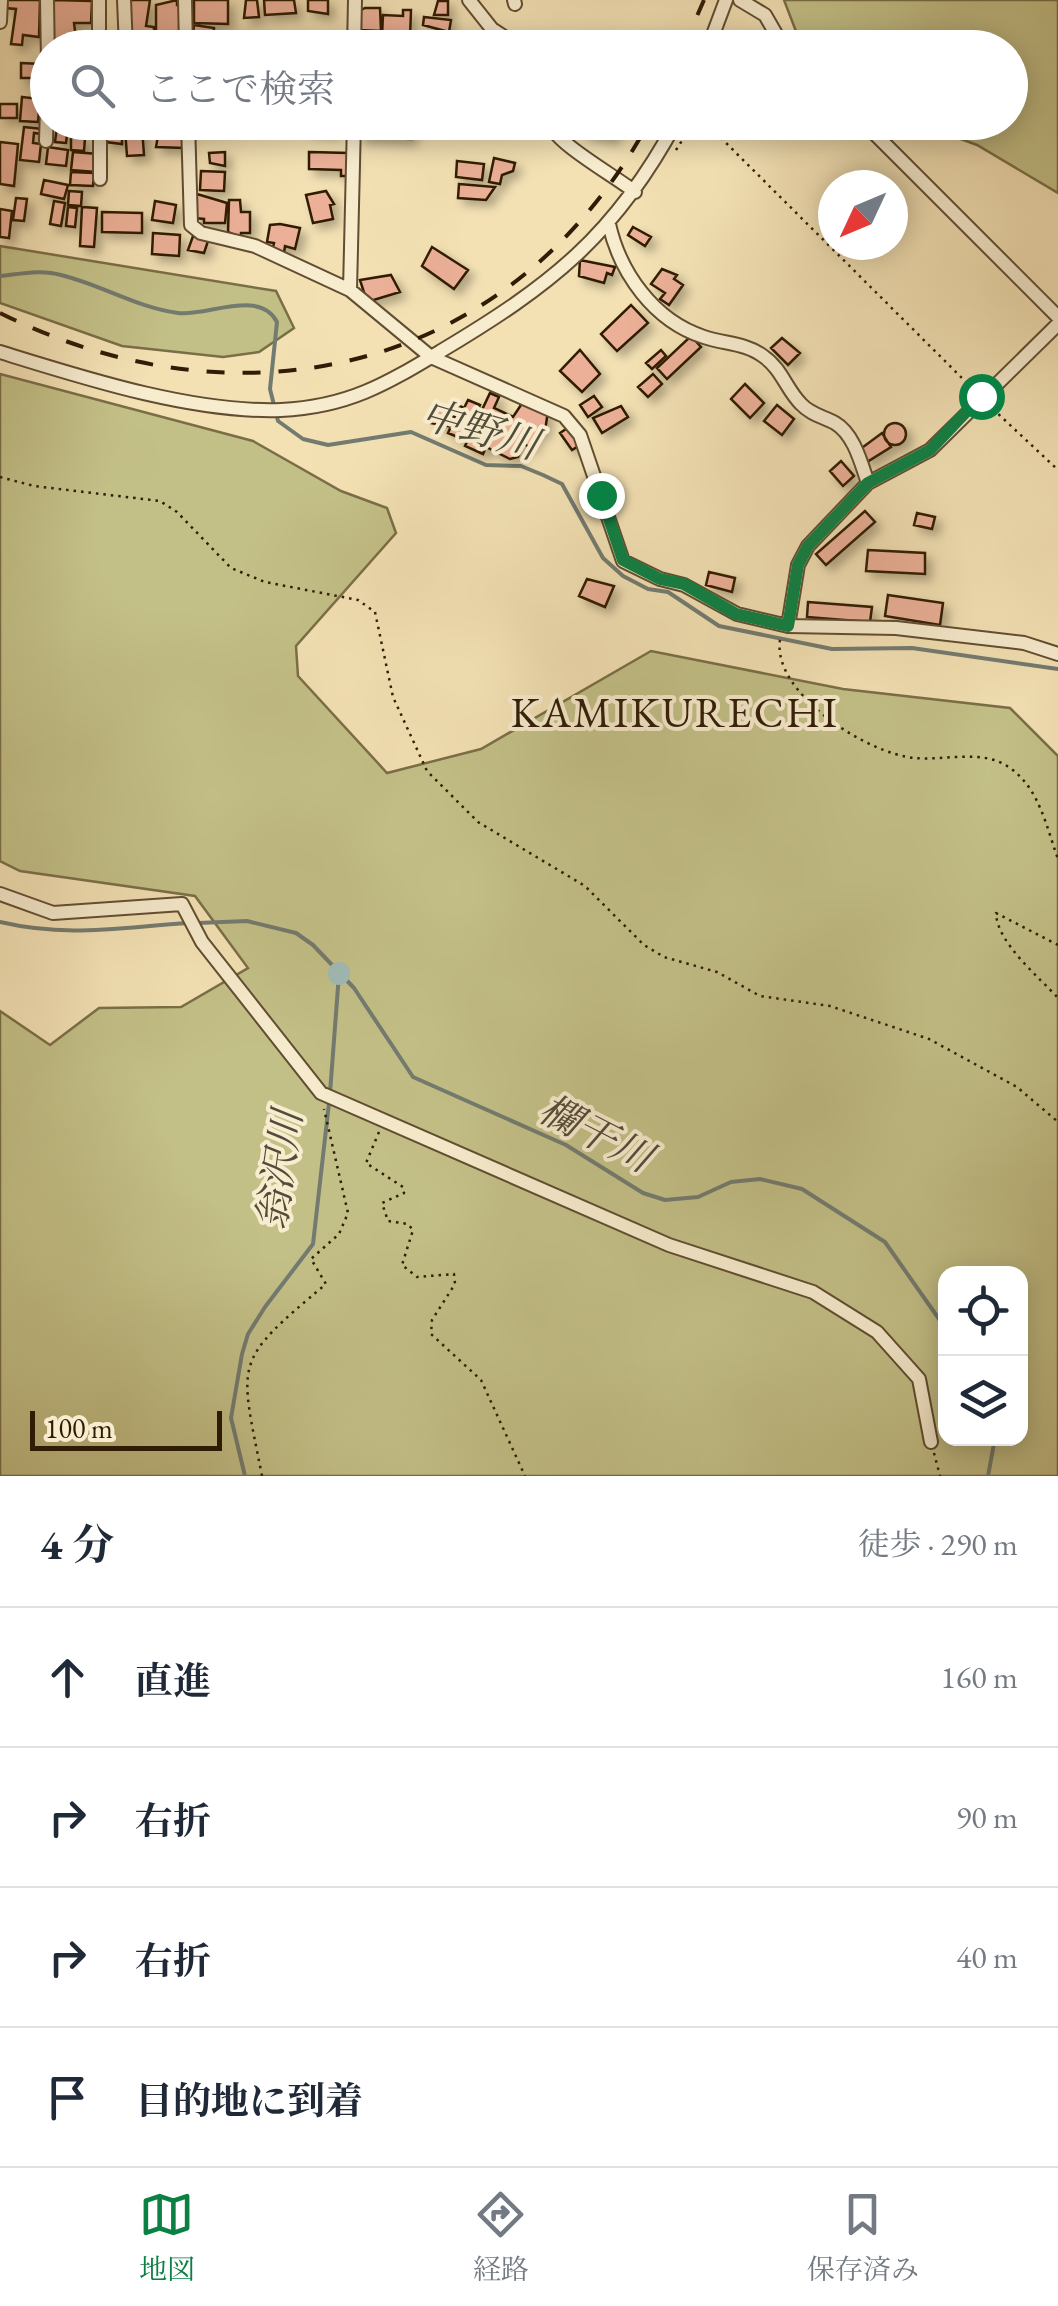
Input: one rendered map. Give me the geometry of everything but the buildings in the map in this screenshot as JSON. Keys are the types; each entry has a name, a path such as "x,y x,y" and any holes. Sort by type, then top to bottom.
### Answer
{"street":[{"path":"0,22 1,0"},
{"path":"47,0 47,30"},
{"path":"99,0 99,30"},
{"path":"124,0 125,30"},
{"path":"185,0 186,30"},
{"path":"354,0 354,30"},
{"path":"469,0 493,30"},
{"path":"715,30 726,0"},
{"path":"740,0 765,15 774,30"},
{"path":"100,140 100,179"},
{"path":"189,140 191,226 201,233 255,246 350,290 430,357 564,416 580,435 623,560 660,579 684,584 736,614 788,626 832,623 896,628 1024,643 1058,654"},
{"path":"350,290 354,140"},
{"path":"559,140 602,165 635,192"},
{"path":"0,352 134,389 257,409 299,409 340,402 383,387 548,283 609,224 635,192 665,140"},
{"path":"788,626 798,565 808,546 868,483 930,450 1058,321 880,140"},
{"path":"609,224 616,252 630,280 658,309 705,338 762,354 784,375 801,404 838,424 859,456 868,483"},
{"path":"0,894 53,912 182,904 202,942 321,1092 669,1245 814,1292 876,1332 919,1379 931,1442"}],"path":[{"path":"722,140 1058,470"},
{"path":"0,476 34,486 160,501 177,512 230,568 266,582 365,604 379,620 393,698 418,755 448,796 478,822 585,886 644,945 664,957 716,972 760,996 830,1006 928,1038 1017,1087 1058,1122"},
{"path":"788,626 780,641 780,666 828,719 863,740 912,758 978,758 1008,766 1042,810 1058,859"},
{"path":"1058,944 996,913 996,922 1015,950 1058,998"},
{"path":"262,1476 246,1409 247,1371 262,1339 326,1284 311,1260 339,1234 348,1213 321,1092"},
{"path":"385,1121 366,1163 404,1187 404,1192 382,1203 381,1212 388,1221 408,1224 413,1230 402,1265 417,1276 454,1274 455,1284 432,1320 430,1334 470,1366 481,1380 525,1476"},
{"path":"931,1442 940,1476"}],"shaded area":[{"path":"784,0 1058,0 1058,193 964,140 1028,140 1028,30 795,30"},
{"path":"0,246 276,291 294,328 259,352 223,357 122,346 0,303"},
{"path":"0,374 253,441 341,491 387,508 396,533 296,646 298,676 387,773 481,749 651,651 843,689 1010,708 1058,756 1058,1476 0,1476 0,1011 50,1045 99,1008 181,1007 248,968 195,896 20,871 0,861"}],"waterway":[{"name":"中野川","path":"0,276 53,273 178,313 246,305 269,312 277,322 270,389 278,421 303,439 328,445 411,432 486,465 521,466 543,475 562,484 603,558 623,576 648,589 668,592 719,626 832,649 912,648 1058,669"},
{"name":"欄干川","path":"198,923 247,921 296,933 354,988 413,1077 566,1145 643,1193 665,1200 698,1197 731,1182 760,1179 802,1189 885,1242 938,1318"},
{"name":"欄干川","path":"0,922 72,930 189,923"},
{"name":"翁沢川","path":"330,1093 339,974"},
{"name":"翁沢川","path":"245,1476 231,1418 242,1354 248,1334 265,1307 313,1244 329,1103"},
{"name":"欄干川","path":"988,1476 994,1446"}],"railway":[{"path":"691,30 704,0"},
{"path":"0,313 93,350 186,369 278,372 366,356 449,324 526,274 593,206 637,140"}],"district":[{"name":"KAMIKURECHI","path":"675,712"}],"route":[{"path":"601,495 623,560 660,579 684,584 736,614 788,626 798,565 808,546 868,483 930,450 981,396"}]}
